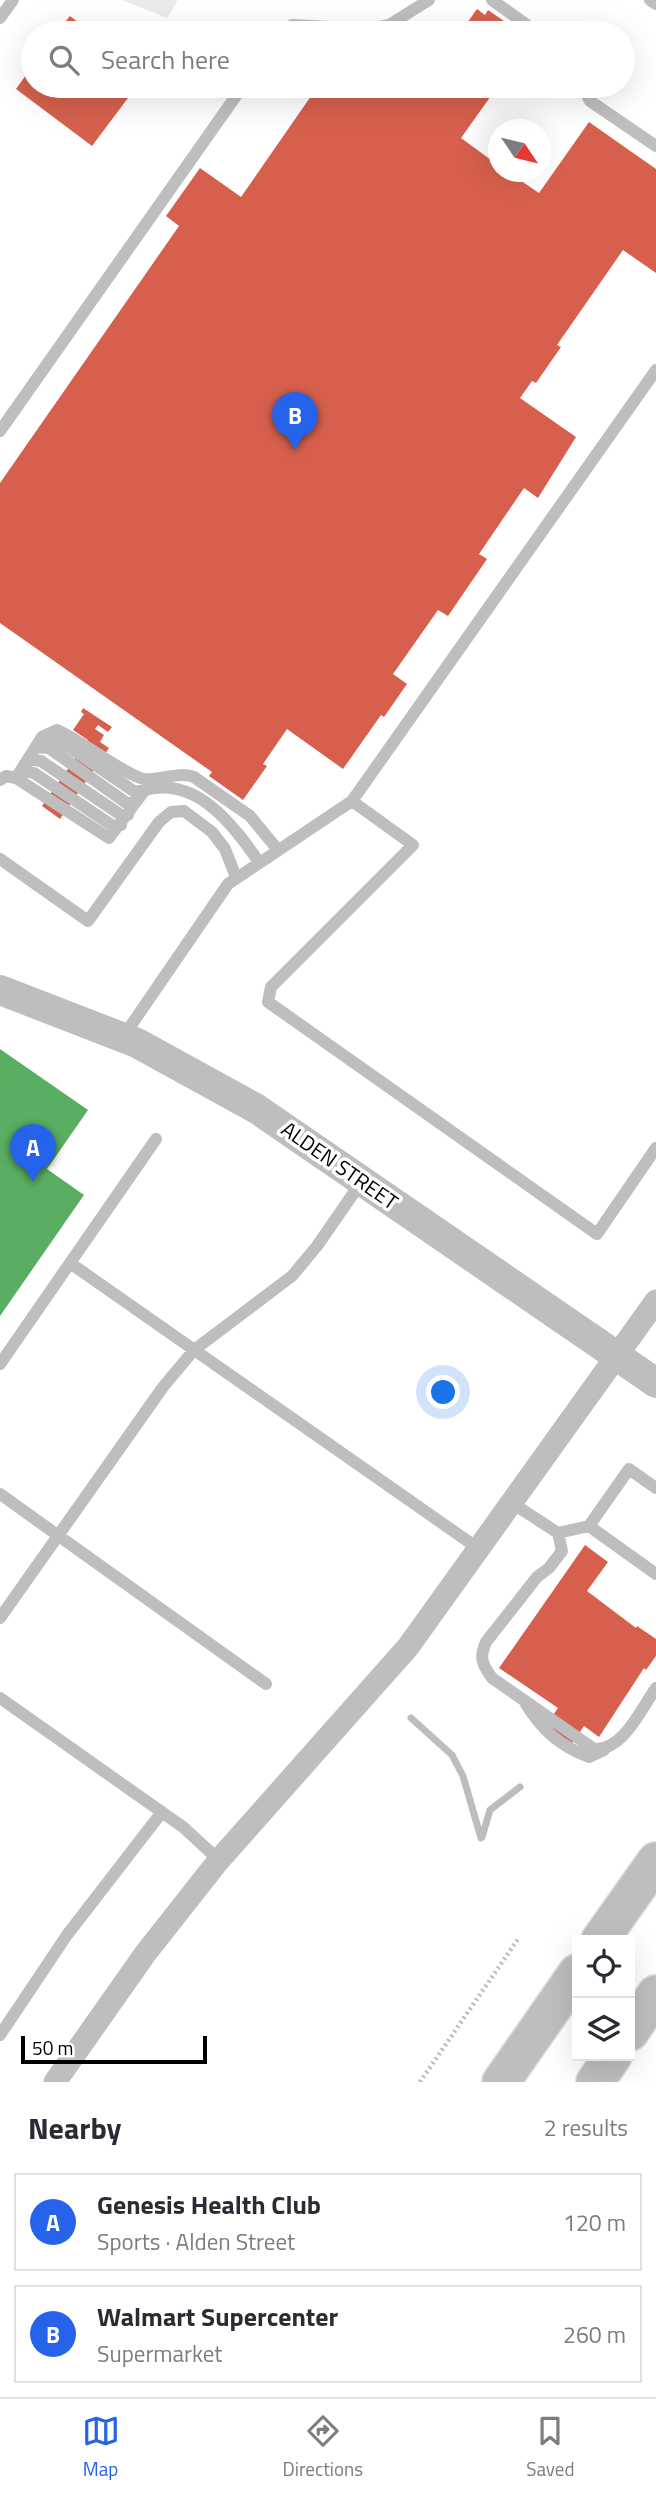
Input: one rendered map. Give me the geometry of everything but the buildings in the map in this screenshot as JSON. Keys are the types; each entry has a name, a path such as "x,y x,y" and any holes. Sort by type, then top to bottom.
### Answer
{"main road":[{"path":"604,1935 656,1861"},
{"path":"501,2082 572,1980"},
{"path":"635,2025 656,1994"},
{"path":"595,2082 610,2061"}],"street":[{"name":"ALDEN STREET","path":"0,990 123,1038 257,1109 656,1383"},
{"path":"55,2082 145,1954 219,1860 408,1647 656,1301"}],"lane":[{"path":"0,18 13,0"},
{"path":"395,21 429,0"},
{"path":"492,0 521,21"},
{"path":"650,0 656,4"},
{"path":"0,431 235,98"},
{"path":"588,98 656,146"},
{"path":"123,1038 228,884 352,801 656,370"},
{"path":"22,769 39,742 57,730 79,739 144,779 184,774 194,777 250,816 278,850"},
{"path":"39,742 57,739 141,796"},
{"path":"0,780 41,761 121,815 124,820"},
{"path":"22,769 104,837 113,836 141,796 166,786 187,790 232,824 259,862"},
{"path":"352,801 413,845 271,987 268,1002 597,1234 656,1148"},
{"path":"0,859 88,921 159,822 171,812 184,811 212,832 225,849 236,877"},
{"path":"0,1364 156,1139"},
{"path":"0,1618 163,1387 194,1350 292,1276 317,1246 362,1181"},
{"path":"70,1263 479,1549"},
{"path":"558,1533 589,1526 629,1469 656,1488"},
{"path":"0,1494 266,1684"},
{"path":"512,1503 558,1533 562,1551 486,1642 480,1655 492,1678 594,1749 606,1750 619,1741 656,1688"},
{"path":"589,1526 656,1574"},
{"path":"0,1698 162,1812 219,1860"},
{"path":"0,2035 67,1935 162,1812"}],"path":[{"path":"420,2082 518,1939"}],"shaded area":[{"path":"122,0 178,0 167,18"}],"waterway":[{"path":"411,1718 452,1755 463,1776 481,1838"},
{"path":"482,1837 490,1810 520,1787"}],"place":[{"name":"Walmart Supercenter","path":"295,450"},
{"name":"Genesis Health Club","path":"33,1182"}]}
